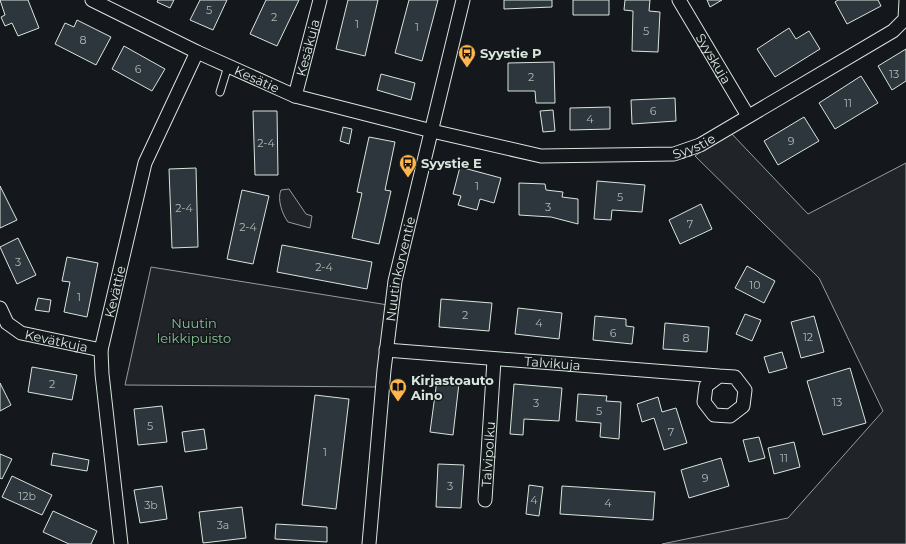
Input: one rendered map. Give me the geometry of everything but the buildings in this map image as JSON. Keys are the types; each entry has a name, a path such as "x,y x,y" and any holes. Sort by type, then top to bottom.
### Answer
{"street":[{"name":"Kesätie","path":"92,0 197,52 295,96 432,131"},
{"name":"Kesäkuja","path":"295,96 320,0"},
{"name":"Nuutinkorventie","path":"369,544 386,350 395,281 463,0"},
{"name":"Syyskuja","path":"679,0 748,116"},
{"name":"Syystie","path":"432,131 542,156 674,154 700,145 893,31 905,19 906,0"},
{"name":"Kevättie","path":"121,544 102,374 102,350 144,163 197,52"},
{"name":"Kevätkuja","path":"0,308 7,323 21,333 102,350"},
{"name":"Talvikuja","path":"386,350 494,360 719,376"},
{"name":"Talvipolku","path":"485,500 494,360"}],"lane":[{"path":"220,92 228,66"}],"green space":[{"path":"730,132 808,214 906,163 906,544 662,544 788,518 883,411 819,278 695,156"},
{"path":"289,189 306,214 312,216 310,228 288,222 286,219 282,211 280,194 281,190"},
{"name":"Nuutin leikkipuisto","path":"151,267 388,305 380,387 125,385"}],"place":[{"name":"Syystie P","path":"467,68"},
{"name":"Syystie E","path":"408,178"},
{"name":"Kirjastoauto Aino","path":"398,402"}]}
